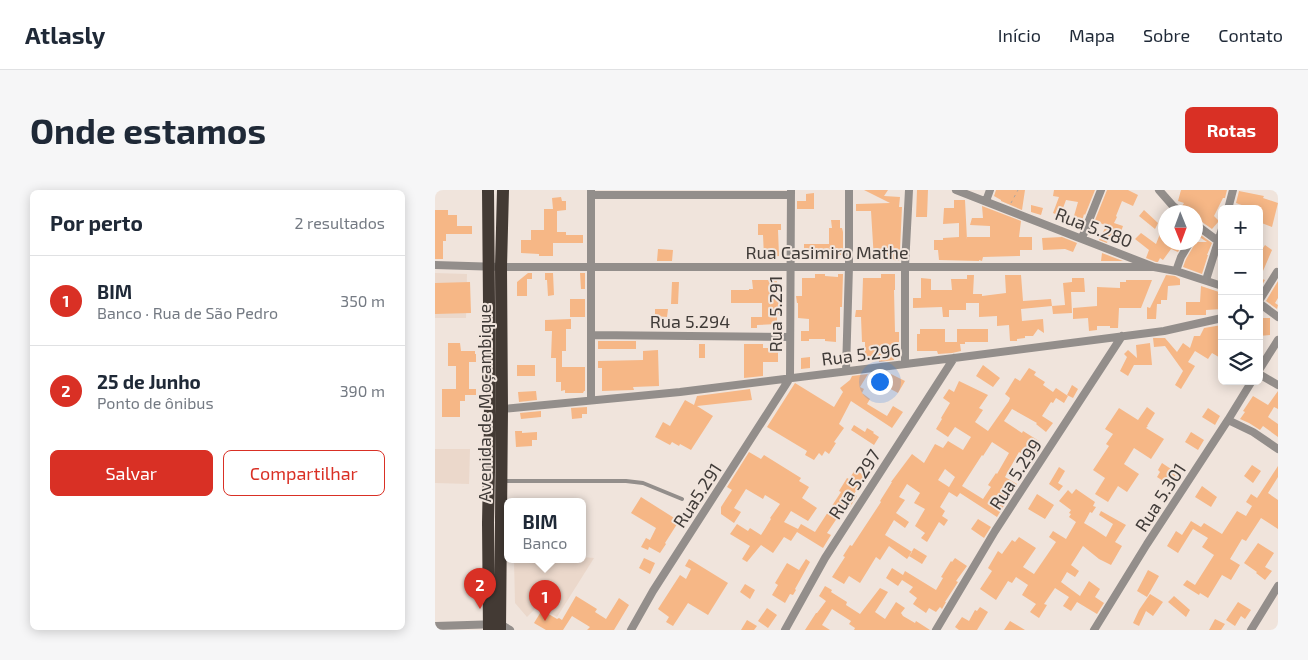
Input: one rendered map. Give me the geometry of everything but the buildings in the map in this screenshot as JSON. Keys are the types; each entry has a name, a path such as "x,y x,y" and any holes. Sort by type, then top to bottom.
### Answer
{"highway":[{"name":"Avenida de Moçambique","path":"488,190 495,267 502,409 498,626"},
{"name":"Avenida de Moçambique","path":"498,626 489,604 488,523 495,267 503,190"}],"street":[{"path":"846,371 849,190"},
{"path":"905,364 905,266 909,190"},
{"name":"Rua 5.280","path":"956,190 1154,267 1176,271 1218,284"},
{"path":"986,201 990,190"},
{"path":"1083,238 1101,190"},
{"path":"1159,190 1172,205"},
{"path":"1229,205 1233,190"},
{"path":"591,400 591,193 791,192"},
{"name":"Rua 5.291","path":"790,378 791,192"},
{"path":"1203,232 1218,242 1206,280"},
{"path":"1176,271 1185,250"},
{"name":"Rua Casimiro Mathe","path":"435,266 1154,267"},
{"path":"1263,295 1277,272"},
{"path":"1263,309 1278,316"},
{"name":"Rua 5.296","path":"502,409 680,392 954,358 1164,331 1218,319"},
{"name":"Rua 5.294","path":"591,335 790,337"},
{"name":"Rua 5.299","path":"936,630 995,531 1122,336"},
{"path":"1263,364 1278,340"},
{"name":"Rua 5.297","path":"785,630 825,558 954,358"},
{"path":"1263,376 1278,385"},
{"name":"Rua5.291","path":"631,630 653,591 790,378"},
{"name":"Rua 5.301","path":"1094,630 1250,385"},
{"path":"1228,420 1253,432 1278,449"},
{"path":"1251,630 1278,586"},
{"path":"435,626 498,626"}],"lane":[{"path":"501,480 626,481 643,483 682,499"}],"path":[{"path":"1008,210 1017,190"}],"shaded area":[{"path":"435,273 467,274 466,318 435,318"},
{"path":"435,449 470,449 469,484 435,483"},
{"path":"586,557 594,558 557,617 537,607 527,617 515,603 514,563 586,563"}],"place":[{"name":"25 de Junho","path":"480,609"},
{"name":"BIM","path":"545,621"}]}
